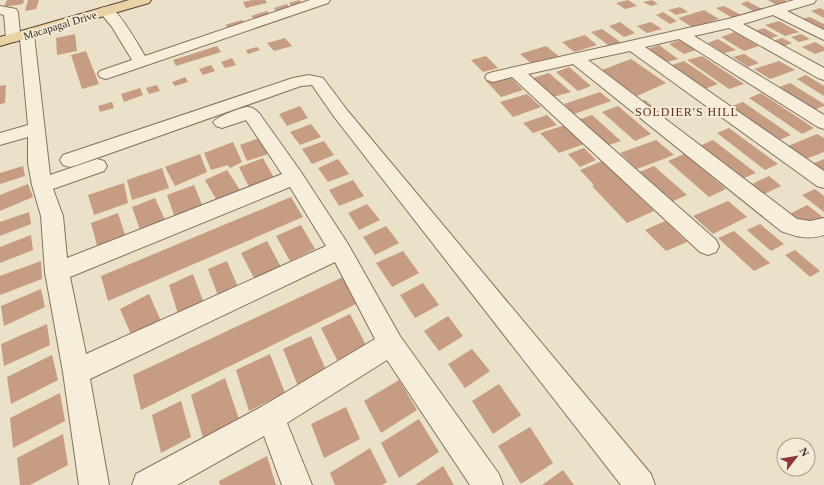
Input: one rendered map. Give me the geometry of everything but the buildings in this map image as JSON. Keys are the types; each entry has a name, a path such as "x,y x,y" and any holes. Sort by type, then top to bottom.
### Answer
{"main road":[{"name":"Macapagal Drive","path":"14,38 106,11 124,2 144,0"}],"street":[{"path":"106,74 323,0"},
{"path":"493,77 683,35 776,11 809,0"},
{"path":"817,0 824,3"},
{"path":"0,10 11,12 14,38 37,129 38,163 42,185 52,216 57,272 76,372 94,485"},
{"path":"106,11 118,25 141,62"},
{"path":"776,11 824,36"},
{"path":"731,23 824,75"},
{"path":"683,35 824,123"},
{"path":"633,46 824,181"},
{"path":"577,59 789,224 800,229 810,231 824,226"},
{"path":"516,72 708,246"},
{"path":"70,160 299,81 317,81 368,148 640,485"},
{"path":"42,185 248,114 253,116 340,250 392,344 488,485"},
{"path":"0,139 37,129"},
{"path":"57,272 294,177"},
{"path":"76,372 340,250"},
{"path":"147,485 271,416 392,344"},
{"path":"271,416 297,485"}],"district":[{"name":"SOLDIER'S HILL","path":"687,112"}]}
